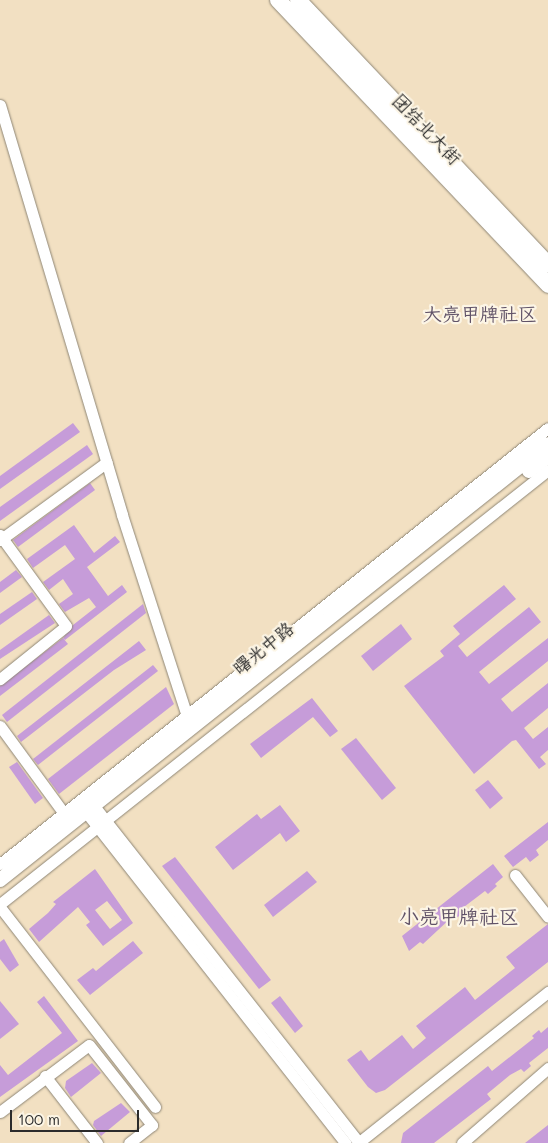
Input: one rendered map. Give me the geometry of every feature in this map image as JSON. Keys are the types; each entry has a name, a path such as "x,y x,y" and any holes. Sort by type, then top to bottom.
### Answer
{"highway":[{"name":"团结北大街","path":"278,0 548,285"},
{"name":"团结北大街","path":"298,0 548,264"}],"main road":[{"name":"曙光中路","path":"0,880 68,819 95,816 189,722 548,444"},
{"name":"曙光中路","path":"0,892 548,456"}],"street":[{"path":"0,105 107,462 189,722"},
{"path":"0,864 68,819 548,428"},
{"path":"0,679 66,626 1,538 107,462"},
{"path":"155,1107 0,905 95,816 548,470"},
{"path":"0,726 68,819"},
{"path":"95,816 359,1143 548,992"},
{"path":"95,816 346,1143"},
{"path":"515,875 548,918"},
{"path":"0,1112 86,1044 94,1049 152,1125 129,1143"},
{"path":"462,1143 548,1068"},
{"path":"45,1076 97,1143"}],"building":[{"path":"73,423 80,432 0,489 0,476"},
{"path":"87,445 93,454 0,521 0,507"},
{"path":"90,483 95,490 18,547 13,540"},
{"path":"74,525 94,553 115,536 120,542 87,567 108,596 122,585 127,592 65,640 63,638 73,625 96,607 89,598 65,612 59,604 73,594 63,579 49,590 43,582 75,559 65,545 33,568 27,559"},
{"path":"16,570 22,577 0,593 0,582"},
{"path":"504,585 516,599 458,646 467,657 529,607 541,622 479,672 489,684 548,638 548,661 501,699 512,712 548,683 548,708 524,728 533,739 548,727 548,750 540,757 546,764 539,769 516,740 512,741 474,774 404,686 444,656 440,651 460,634 453,626"},
{"path":"32,592 37,599 0,625 0,614"},
{"path":"143,604 146,613 7,722 2,715"},
{"path":"49,615 55,623 0,659 0,650"},
{"path":"401,624 412,639 373,671 361,656"},
{"path":"63,638 68,644 0,696 0,686"},
{"path":"139,641 146,650 114,670 21,742 17,736"},
{"path":"153,665 158,671 38,765 33,759"},
{"path":"166,687 174,704 59,794 48,779"},
{"path":"312,698 338,731 330,737 313,717 261,758 250,744"},
{"path":"356,738 396,788 382,800 341,749"},
{"path":"17,762 43,798 35,804 9,767"},
{"path":"488,780 503,798 490,809 475,790"},
{"path":"280,805 300,831 286,842 280,833 233,870 215,847 257,814 261,819"},
{"path":"548,822 548,840 536,850 539,855 530,862 526,857 513,867 504,856"},
{"path":"175,857 271,980 259,989 162,866"},
{"path":"493,864 503,877 495,884 497,886 488,894 485,891 460,910 463,913 454,920 452,917 423,944 420,942 409,951 402,936"},
{"path":"95,869 133,923 103,946 86,925 90,922 78,907 39,942 29,929 56,904 53,902","holes":["107,901 122,920 110,929 95,910"]},
{"path":"307,871 317,882 273,917 264,905"},
{"path":"548,924 548,962 385,1090 376,1093 368,1087 347,1060 361,1050 369,1061 402,1035 413,1049 426,1038 416,1026 465,987 475,1000 515,968 506,957"},
{"path":"4,939 19,965 10,972 0,959 0,942"},
{"path":"133,941 143,953 90,995 77,980 93,968 96,971"},
{"path":"44,996 78,1041 0,1097 0,1065 8,1075 62,1033 37,1002"},
{"path":"280,996 303,1026 295,1033 271,1003"},
{"path":"0,1001 19,1024 0,1039"},
{"path":"548,1027 548,1048 529,1063 531,1066 524,1072 521,1069 510,1075 487,1094 491,1099 434,1143 401,1143 403,1133 488,1066 492,1071 534,1038 532,1036 539,1030 541,1033"},
{"path":"92,1063 101,1073 71,1097 65,1088 66,1081"},
{"path":"121,1103 130,1112 101,1136 93,1125 94,1121"},
{"path":"548,1125 548,1143 525,1143"}],"district":[{"name":"大亮甲牌社区","path":"480,314"},
{"name":"小亮甲牌社区","path":"459,916"}]}
